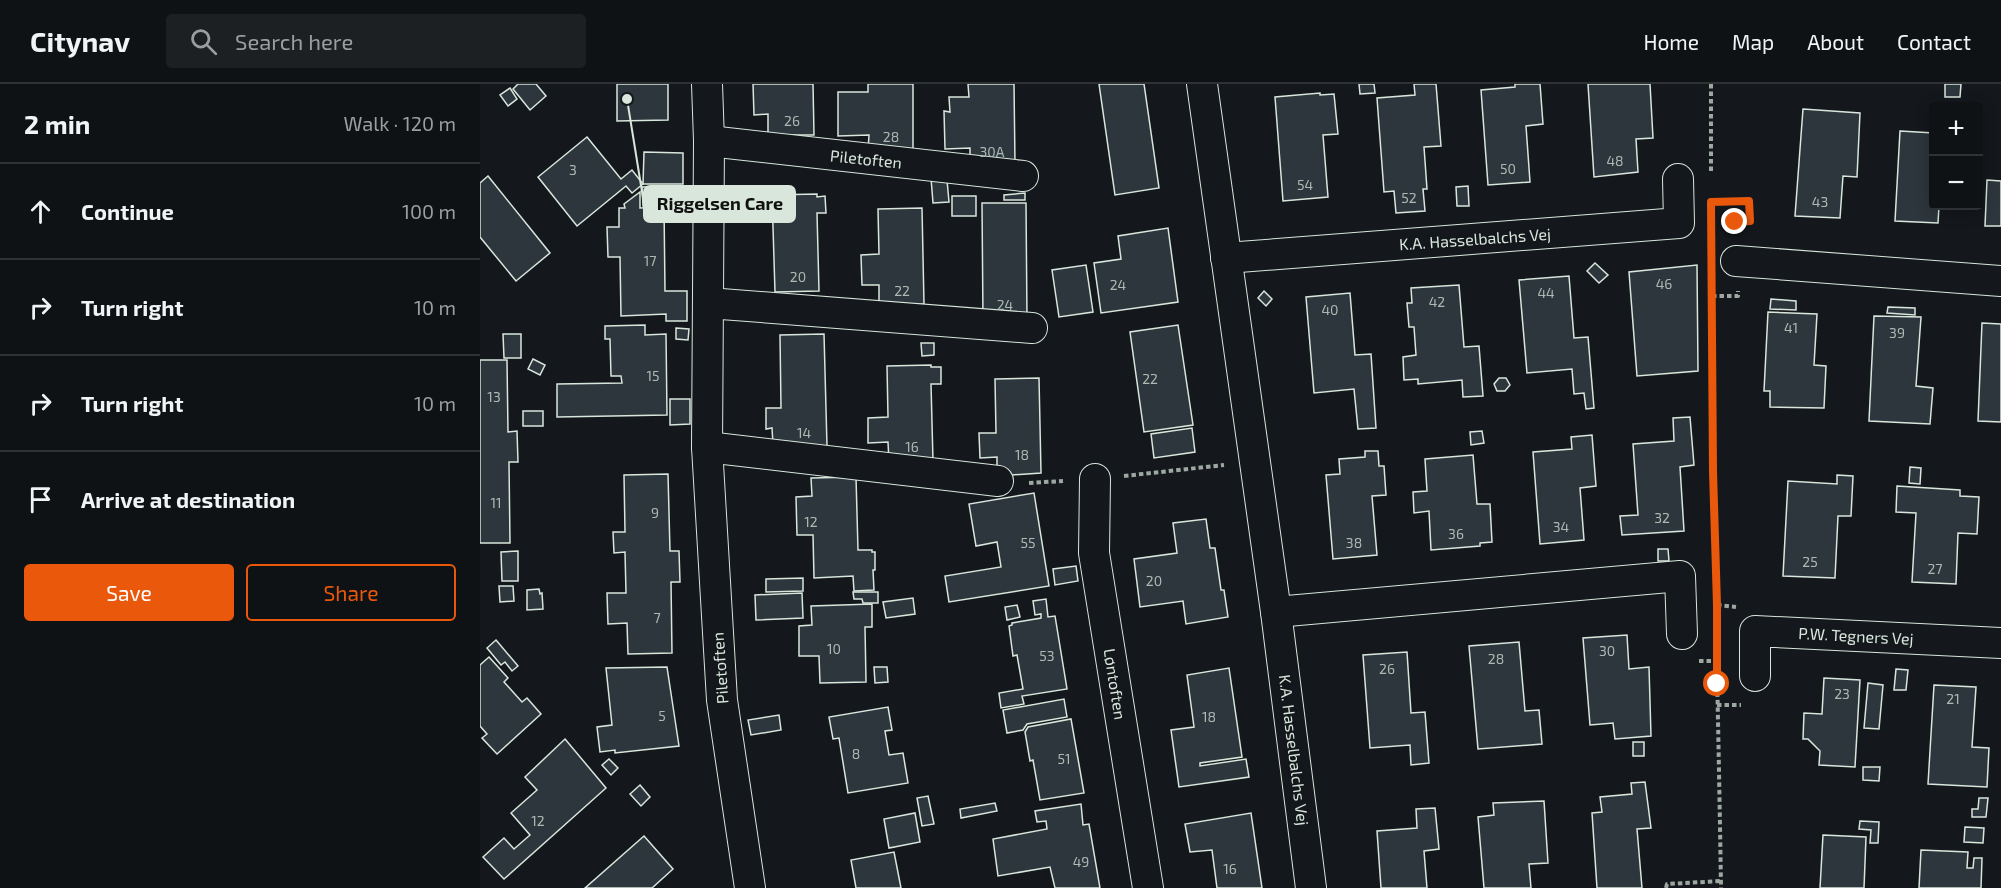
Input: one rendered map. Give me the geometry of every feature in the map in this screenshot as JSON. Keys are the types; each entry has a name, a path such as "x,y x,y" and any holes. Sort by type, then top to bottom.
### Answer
{"street":[{"name":"Piletoften","path":"707,84 709,141 707,447 722,700 750,888"},
{"name":"K.A. Hasselbalchs Vej","path":"1202,84 1276,612 1311,888"},
{"name":"Piletoften","path":"709,141 1023,176"},
{"name":"K.A. Hasselbalchs Vej","path":"1226,258 1679,223 1678,178"},
{"path":"1736,261 2001,281"},
{"path":"708,303 1032,328"},
{"path":"707,447 998,481"},
{"name":"Løntoften","path":"1095,479 1094,553 1148,888"},
{"path":"1276,612 1680,576 1682,634"},
{"name":"P.W. Tegners Vej","path":"1755,676 1755,631 2001,643"}],"path":[{"path":"1711,84 1711,178"},
{"path":"1711,213 1711,202 1749,201 1750,221 1735,222 1736,261"},
{"path":"1712,278 1713,482 1721,888"},
{"path":"1666,888 1667,884 1721,881"}],"building":[{"path":"518,84 536,84 546,96 530,110 513,89"},
{"path":"617,84 668,84 668,120 617,121"},
{"path":"753,84 813,84 814,135 768,135 768,114 754,115"},
{"path":"868,84 913,84 913,150 868,151 869,135 838,136 838,92 868,92"},
{"path":"968,84 1014,84 1015,164 970,164 970,148 945,149 944,111 950,112 949,97 969,97"},
{"path":"1099,84 1144,84 1159,188 1115,195"},
{"path":"1359,84 1374,84 1375,93 1360,94"},
{"path":"1414,84 1436,84 1441,146 1424,147 1427,189 1423,189 1425,211 1396,213 1394,191 1384,192 1377,98 1415,95"},
{"path":"1515,84 1540,84 1543,124 1526,126 1530,182 1488,185 1481,90 1515,87"},
{"path":"1588,84 1650,84 1653,138 1636,139 1638,172 1594,177"},
{"path":"1945,84 1961,84 1960,97 1945,97"},
{"path":"510,88 517,99 508,106 500,95"},
{"path":"1320,93 1320,95 1334,94 1338,134 1323,135 1328,197 1283,201 1275,97"},
{"path":"1803,109 1860,113 1857,177 1843,176 1840,218 1795,216"},
{"path":"1900,131 1929,133 1929,210 1939,210 1938,223 1895,221"},
{"path":"587,137 621,179 632,170 643,184 632,193 626,186 577,226 538,177"},
{"path":"644,152 683,153 683,184 643,184"},
{"path":"488,176 550,253 516,281 480,237 480,183"},
{"path":"931,178 947,180 949,202 933,203"},
{"path":"1987,180 2001,181 2001,226 1985,226"},
{"path":"679,186 680,204 643,206 642,187"},
{"path":"1468,186 1469,206 1457,206 1456,187"},
{"path":"640,192 640,208 664,207 665,291 687,291 687,321 666,321 666,314 621,316 620,257 608,257 607,227 619,227 619,208 625,208 624,204"},
{"path":"1025,193 1025,200 1004,200 1004,195"},
{"path":"817,194 817,197 825,196 826,213 817,213 819,291 775,292 772,195"},
{"path":"952,196 976,196 976,216 952,216"},
{"path":"982,203 1026,203 1027,319 983,320"},
{"path":"922,208 924,304 879,305 879,285 862,285 861,255 879,254 878,209"},
{"path":"1168,228 1178,302 1101,313 1094,263 1121,259 1118,236"},
{"path":"1595,263 1608,275 1599,283 1587,271"},
{"path":"1086,265 1093,312 1059,317 1052,270"},
{"path":"1697,265 1698,371 1637,376 1629,272"},
{"path":"1569,276 1574,338 1588,337 1594,408 1586,409 1584,393 1574,394 1572,369 1527,373 1519,280"},
{"path":"1459,285 1464,347 1479,346 1483,396 1463,397 1462,380 1418,384 1418,379 1404,380 1403,357 1416,355 1414,327 1409,327 1407,303 1412,303 1411,288"},
{"path":"1264,291 1272,299 1266,306 1258,298"},
{"path":"1350,293 1355,355 1371,354 1376,428 1358,429 1354,389 1314,393 1306,297"},
{"path":"1771,299 1796,301 1796,310 1770,309"},
{"path":"1888,307 1915,308 1915,315 1887,313"},
{"path":"1768,312 1817,314 1814,365 1826,366 1824,408 1770,407 1770,391 1764,391"},
{"path":"1874,316 1921,317 1916,386 1933,388 1930,424 1869,421"},
{"path":"1982,323 2001,324 2001,422 1978,421"},
{"path":"645,325 645,335 666,334 667,415 557,417 557,384 622,383 621,376 611,376 610,339 605,339 605,326"},
{"path":"1178,325 1193,425 1144,432 1130,332"},
{"path":"676,328 689,329 688,340 676,339"},
{"path":"503,334 521,334 521,358 504,358"},
{"path":"824,334 827,446 773,445 772,428 766,429 766,408 781,408 780,335"},
{"path":"921,343 934,343 934,355 922,356"},
{"path":"533,359 545,365 540,375 528,369"},
{"path":"480,360 507,360 508,432 517,431 518,462 509,462 510,543 480,543"},
{"path":"931,365 931,367 941,367 941,384 931,384 933,461 889,462 888,442 868,443 868,418 888,417 887,366"},
{"path":"1039,378 1041,473 997,476 997,457 980,458 979,433 996,433 995,379"},
{"path":"1499,378 1506,378 1510,385 1505,391 1497,391 1494,384"},
{"path":"670,399 690,399 690,424 670,425"},
{"path":"523,411 543,411 543,426 523,426"},
{"path":"1690,417 1694,465 1680,467 1684,531 1622,535 1620,516 1638,515 1633,444 1674,441 1673,418"},
{"path":"1192,428 1195,452 1154,458 1151,434"},
{"path":"1482,431 1484,443 1471,445 1470,432"},
{"path":"1592,435 1596,486 1580,488 1584,540 1540,544 1533,452 1572,449 1571,437"},
{"path":"1365,451 1378,451 1379,466 1384,466 1386,495 1372,496 1377,555 1333,559 1326,475 1340,474 1339,459 1365,457"},
{"path":"1473,455 1477,504 1490,504 1492,542 1480,543 1480,546 1431,550 1429,511 1414,513 1413,492 1427,491 1425,459"},
{"path":"1910,467 1921,468 1920,484 1909,483"},
{"path":"668,474 670,551 679,551 680,582 671,582 672,653 628,654 627,623 608,624 607,593 626,593 625,552 614,553 613,532 625,532 624,475"},
{"path":"1837,475 1853,476 1851,516 1838,516 1835,578 1783,576 1788,481 1837,484"},
{"path":"856,477 858,550 875,552 874,590 854,591 853,576 814,578 813,535 797,535 796,497 812,496 811,478"},
{"path":"1897,486 1960,490 1960,496 1979,497 1977,534 1958,533 1956,584 1912,582 1916,513 1896,512"},
{"path":"1034,493 1049,586 949,602 945,576 1001,567 997,542 976,546 969,504"},
{"path":"1206,519 1210,548 1215,548 1221,590 1224,590 1228,617 1186,624 1183,601 1140,607 1134,559 1177,553 1173,523"},
{"path":"1658,549 1668,549 1669,561 1658,561"},
{"path":"518,551 518,581 502,581 501,552"},
{"path":"1076,566 1078,581 1055,585 1053,569"},
{"path":"803,578 803,591 766,592 766,579"},
{"path":"499,586 513,586 514,601 500,602"},
{"path":"539,589 540,594 542,593 543,609 527,610 527,590"},
{"path":"853,592 878,592 878,603 863,603 862,599 854,599"},
{"path":"802,593 803,618 756,620 755,595"},
{"path":"913,598 915,614 886,618 883,602"},
{"path":"1046,599 1048,617 1055,616 1067,689 1022,696 1024,704 1001,708 999,693 1023,689 1017,655 1013,656 1009,626 1012,623 1041,618 1041,614 1035,615 1033,601"},
{"path":"872,604 872,627 865,627 866,682 820,683 819,656 799,656 799,626 812,625 811,606"},
{"path":"1017,605 1020,617 1007,620 1005,607"},
{"path":"1627,635 1629,669 1649,667 1651,736 1615,739 1613,723 1590,725 1583,638"},
{"path":"496,640 518,666 512,671 505,662 501,665 487,648"},
{"path":"1519,642 1525,711 1539,710 1542,744 1478,749 1469,646"},
{"path":"1407,652 1411,713 1425,712 1429,763 1411,765 1410,745 1370,748 1363,655"},
{"path":"489,657 508,678 504,682 522,702 527,698 541,714 497,754 482,738 487,734 480,726 480,665"},
{"path":"667,667 679,746 615,753 615,750 600,752 597,727 612,725 606,668"},
{"path":"874,667 887,667 888,682 875,683"},
{"path":"1229,668 1242,757 1200,763 1200,766 1246,759 1249,777 1179,787 1171,730 1194,727 1187,675"},
{"path":"1896,669 1908,670 1906,690 1894,690"},
{"path":"1824,678 1860,680 1855,767 1819,765 1820,751 1808,739 1803,739 1804,713 1822,714"},
{"path":"1868,683 1883,685 1879,729 1864,728"},
{"path":"1934,685 1976,687 1972,747 1989,748 1987,787 1928,784"},
{"path":"1064,699 1067,717 1027,724 1023,730 1007,733 1003,710"},
{"path":"888,707 892,730 885,731 889,755 903,753 908,783 848,793 839,738 833,739 829,717"},
{"path":"779,715 781,730 751,735 748,720"},
{"path":"1071,719 1084,793 1040,800 1025,732 1028,727"},
{"path":"565,739 606,788 504,879 483,857 504,838 514,849 530,835 511,813 537,790 525,777"},
{"path":"1633,742 1644,742 1644,756 1633,756"},
{"path":"609,759 618,768 611,775 602,765"},
{"path":"1863,767 1880,767 1879,781 1863,780"},
{"path":"1645,782 1651,828 1637,829 1642,888 1597,888 1592,813 1602,812 1600,797 1632,794 1631,783"},
{"path":"640,785 650,797 641,806 630,794"},
{"path":"928,796 934,824 922,826 917,798"},
{"path":"1979,798 1988,798 1986,817 1972,817 1972,809 1978,809"},
{"path":"1544,801 1548,863 1529,864 1531,888 1484,888 1478,817 1494,815 1493,803"},
{"path":"995,803 997,811 961,818 960,809"},
{"path":"1081,804 1083,825 1089,824 1100,888 1055,888 1050,867 998,876 993,839 1047,829 1046,821 1037,822 1035,811"},
{"path":"1435,808 1439,849 1424,851 1427,888 1381,888 1377,831 1417,828 1416,809"},
{"path":"915,813 920,842 889,848 884,819"},
{"path":"1251,813 1262,888 1217,888 1212,850 1190,852 1185,824"},
{"path":"1860,821 1879,822 1878,843 1870,843 1871,830 1859,829"},
{"path":"1965,827 1984,828 1983,843 1964,842"},
{"path":"1823,835 1866,837 1864,888 1820,888"},
{"path":"644,836 673,869 652,888 585,888"},
{"path":"1921,850 1968,852 1967,868 1973,868 1974,858 1982,858 1981,888 1919,888"},
{"path":"894,852 901,888 856,888 851,860"}],"place":[{"name":"Riggelsen Care","path":"627,99"}],"route":[{"path":"1717,684 1711,202 1749,201 1750,221 1735,222"}]}
